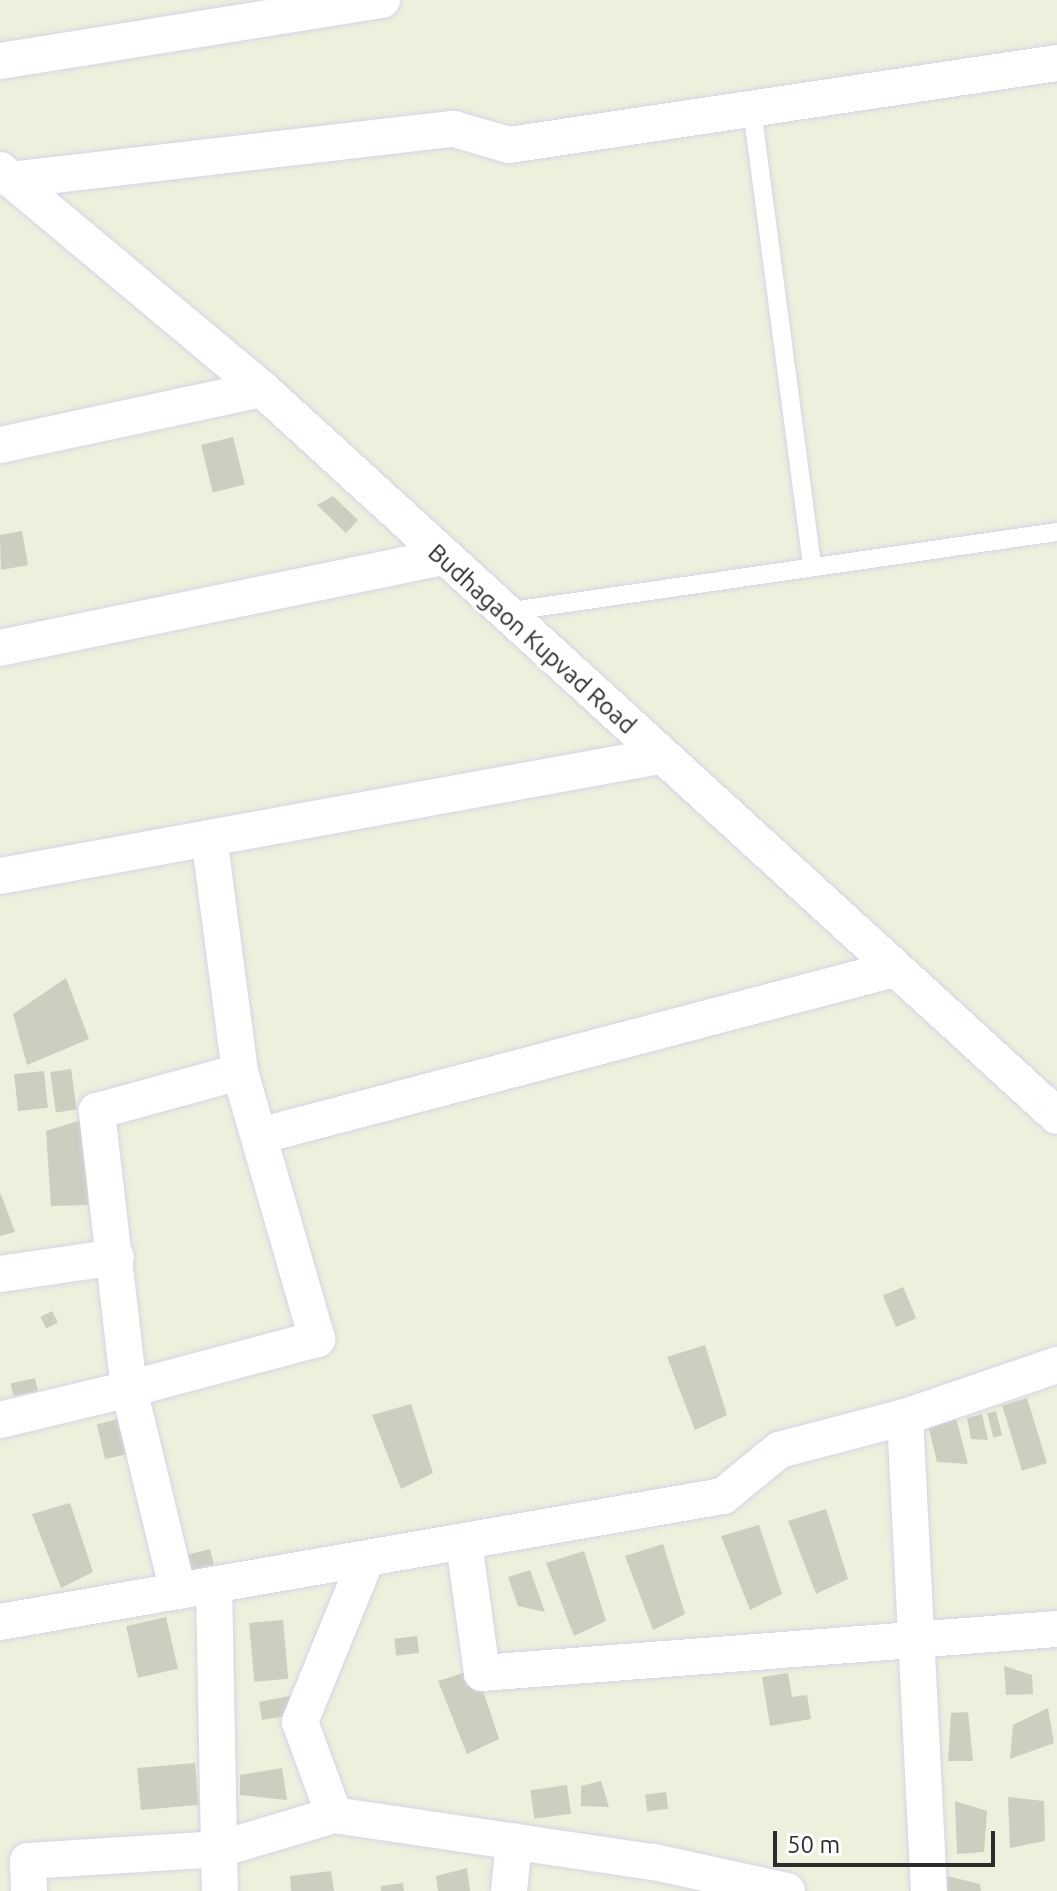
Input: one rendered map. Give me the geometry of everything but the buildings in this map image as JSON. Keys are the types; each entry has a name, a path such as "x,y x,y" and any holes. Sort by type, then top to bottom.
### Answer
{"street":[{"path":"0,61 382,0"},
{"path":"6,175 454,129 509,145 1057,63"},
{"name":"Budhagaon Kupvad Road","path":"6,175 262,389 442,557 1057,1116"},
{"path":"0,445 262,389"},
{"path":"0,648 442,557"},
{"path":"0,876 660,756"},
{"path":"0,1420 317,1339 240,1072 209,838"},
{"path":"259,1136 894,969"},
{"path":"178,1591 129,1389 97,1111 240,1072"},
{"path":"0,1274 116,1257"},
{"path":"0,1622 723,1496 779,1450 905,1417 1057,1365"},
{"path":"905,1417 929,1891"},
{"path":"464,1543 482,1673 1057,1629"},
{"path":"334,1815 300,1722 366,1560"},
{"path":"214,1586 220,1891"},
{"path":"29,1891 28,1861 220,1849 334,1815 654,1862 781,1890"},
{"path":"509,1891 514,1841"}],"lane":[{"path":"752,109 812,567"},
{"path":"503,612 1057,532"}]}
